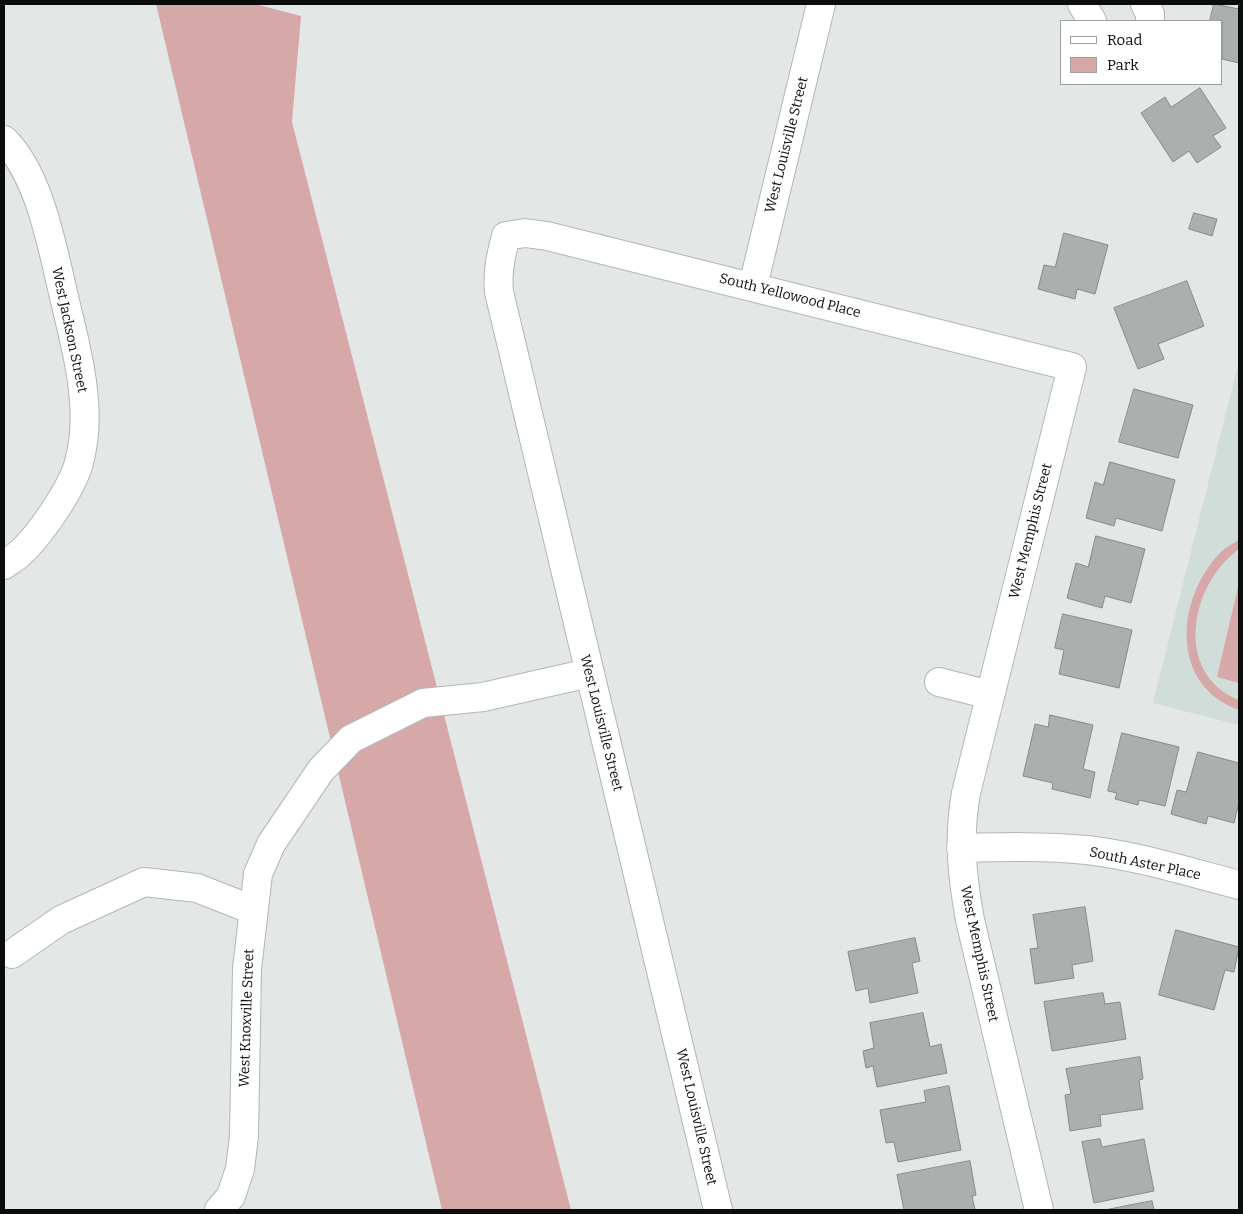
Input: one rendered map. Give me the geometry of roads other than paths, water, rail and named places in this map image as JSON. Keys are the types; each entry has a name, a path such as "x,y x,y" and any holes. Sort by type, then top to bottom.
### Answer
{"street":[{"name":"West Louisville Street","path":"753,286 821,4"},
{"path":"1082,4 1091,20"},
{"path":"1145,4 1150,14 1150,20"},
{"name":"West Jackson Street","path":"4,140 14,149 30,181 47,226 78,358 83,392 84,425 78,467 61,500 41,529 19,554 4,565"},
{"name":"South Yellowood Place","path":"506,236 525,233 548,236 1072,367"},
{"name":"West Louisville Street","path":"506,236 498,276 499,292 718,1210"},
{"name":"West Memphis Street","path":"1039,1210 970,920 960,848 966,793 1072,367"},
{"name":"West Knoxville Street","path":"219,1210 231,1196 240,1169 242,1152 246,1073 247,969 258,874 271,844 321,770 351,739 423,703 483,697 589,673"},
{"path":"939,682 990,695"},
{"name":"South Aster Place","path":"960,848 1007,847 1088,850 1138,860 1239,885"},
{"path":"12,954 60,920 144,882 197,888 253,910"}]}
